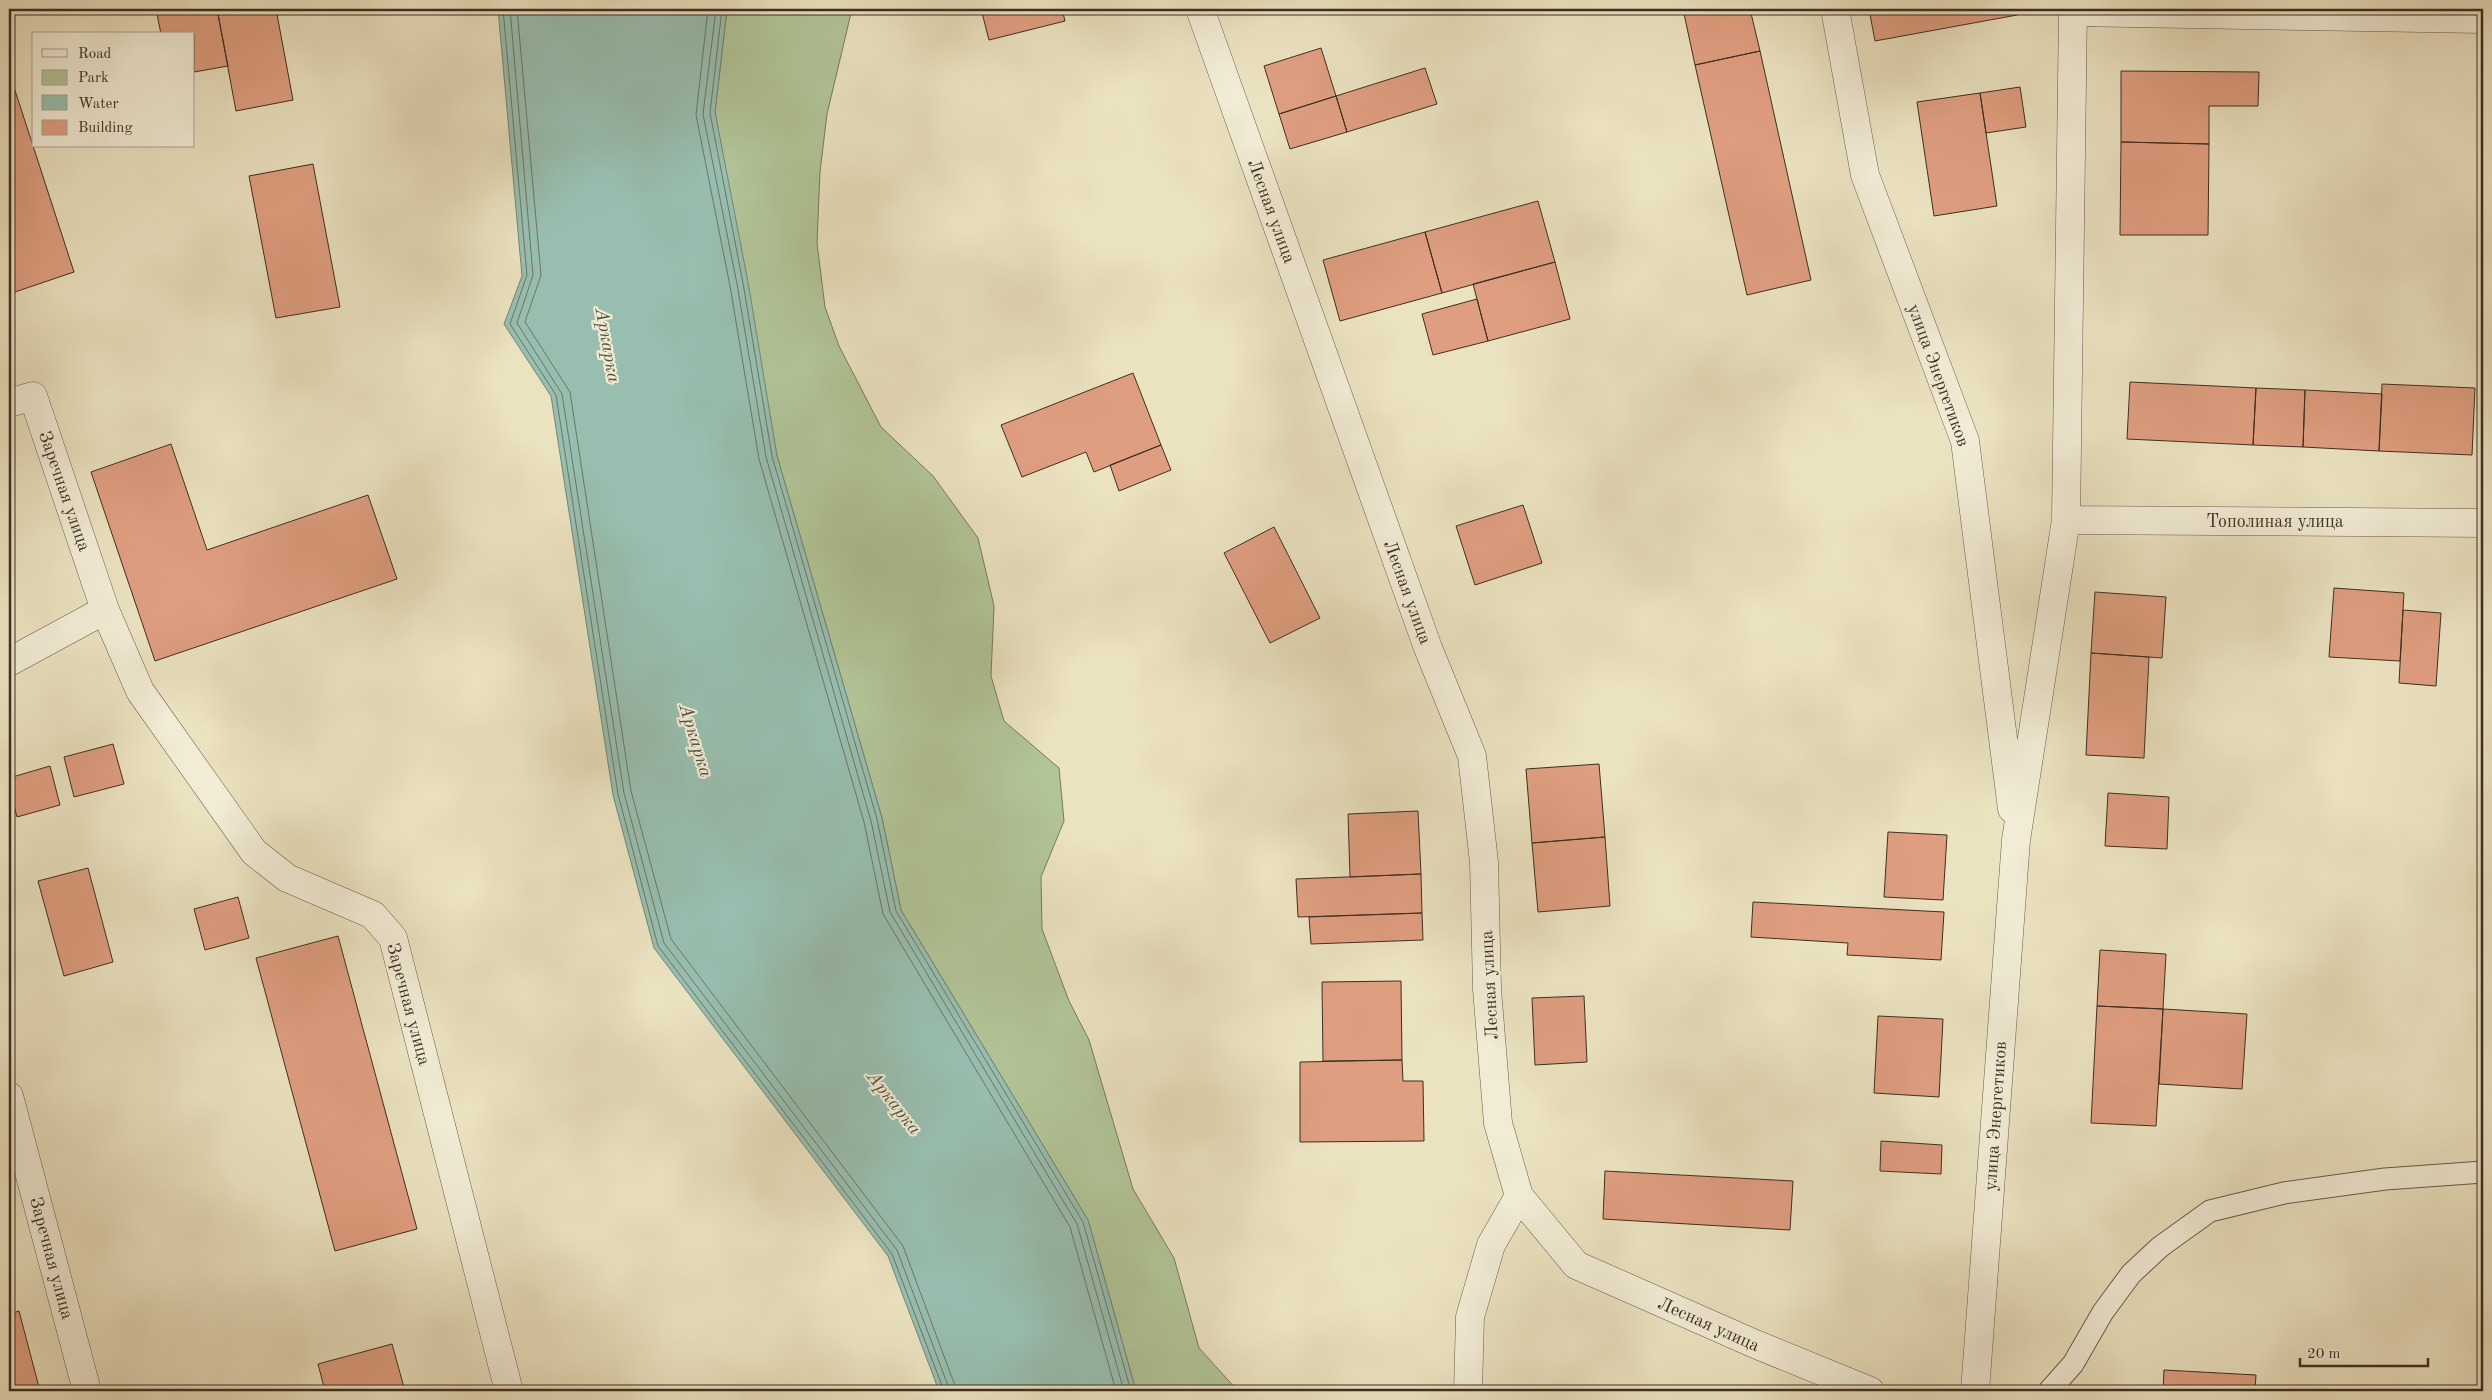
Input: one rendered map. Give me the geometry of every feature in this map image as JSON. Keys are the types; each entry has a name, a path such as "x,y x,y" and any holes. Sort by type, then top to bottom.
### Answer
{"street":[{"name":"Лесная улица","path":"1200,9 1428,648 1472,756 1484,862 1487,989 1498,1123 1519,1196 1576,1265 1754,1344 1870,1391"},
{"name":"улица Энергетиков","path":"1835,9 1865,175 1965,441 2016,840"},
{"path":"2073,10 2483,19"},
{"name":"улица Энергетиков","path":"1975,1391 2016,840 2066,520 2073,10"},
{"name":"Заречная улица","path":"9,403 33,396 105,610 140,691 254,852 287,878 373,915 393,938 509,1391"},
{"name":"Тополиная улица","path":"2066,520 2483,522"},
{"path":"9,662 105,610"},
{"name":"Заречная улица","path":"9,1096 87,1391"},
{"path":"1468,1391 1470,1316 1491,1245 1519,1196"}],"lane":[{"path":"2050,1391 2073,1364 2104,1312 2130,1274 2160,1247 2210,1211 2284,1193 2385,1179 2483,1172"}],"green space":[{"path":"727,9 852,9 827,114 820,172 817,243 825,307 839,346 881,427 933,476 978,538 994,606 991,676 1004,721 1059,768 1064,821 1041,877 1042,929 1069,1001 1089,1040 1133,1189 1174,1258 1199,1348 1238,1391 1136,1391 1088,1220 901,910 882,818 777,456 715,112"}],"water":[{"name":"Аркарка","path":"498,9 727,9 715,112 748,282 777,456 882,818 901,910 1088,1220 1136,1391 939,1391 888,1256 654,948 613,795 551,396 504,324 522,276"}],"building":[{"path":"156,9 217,9 228,66 195,72 195,32 161,32"},
{"path":"217,9 276,9 293,100 236,111"},
{"path":"981,9 1062,9 1065,21 989,40"},
{"path":"1683,9 1750,9 1760,51 1695,65"},
{"path":"1869,9 2015,9 2017,15 1875,41"},
{"path":"1321,48 1336,96 1279,114 1264,66"},
{"path":"1760,51 1811,280 1747,295 1695,65"},
{"path":"1425,68 1437,104 1347,132 1336,96"},
{"path":"2121,71 2259,72 2258,106 2209,106 2209,144 2121,142"},
{"path":"9,72 32,143 32,148 34,148 74,272 9,294"},
{"path":"2020,87 2026,127 1986,133 1980,93"},
{"path":"1980,93 1997,206 1934,216 1917,102"},
{"path":"1336,96 1347,132 1290,149 1279,114"},
{"path":"2121,142 2209,144 2208,235 2120,235"},
{"path":"313,164 340,307 276,318 249,176"},
{"path":"1538,201 1555,262 1442,293 1425,232"},
{"path":"1425,232 1442,293 1340,321 1323,260"},
{"path":"1555,262 1570,319 1488,341 1473,284"},
{"path":"1477,299 1488,341 1433,355 1422,314"},
{"path":"1133,373 1161,445 1094,472 1086,452 1022,477 1001,425"},
{"path":"2130,382 2256,388 2253,445 2127,439"},
{"path":"2382,384 2475,388 2472,455 2379,451"},
{"path":"2256,388 2305,390 2303,447 2253,445"},
{"path":"2305,390 2382,394 2379,451 2303,447"},
{"path":"171,444 207,550 368,495 397,579 155,661 91,472"},
{"path":"1161,445 1171,470 1119,491 1110,465"},
{"path":"1523,505 1542,563 1475,585 1456,526"},
{"path":"1274,527 1320,618 1270,643 1224,553"},
{"path":"2334,588 2404,593 2400,661 2329,657"},
{"path":"2095,592 2166,597 2162,658 2091,653"},
{"path":"2403,610 2441,613 2436,686 2399,683"},
{"path":"2091,653 2149,657 2144,758 2086,755"},
{"path":"113,744 124,784 74,797 64,757"},
{"path":"1599,764 1605,837 1532,843 1526,769"},
{"path":"50,766 60,805 17,817 9,787 9,778"},
{"path":"2108,793 2169,797 2167,849 2105,846"},
{"path":"1418,811 1421,874 1350,877 1348,814"},
{"path":"1888,832 1947,835 1943,900 1884,897"},
{"path":"1605,837 1610,906 1538,912 1532,843"},
{"path":"88,868 113,962 64,976 38,881"},
{"path":"1421,874 1422,913 1298,917 1296,879"},
{"path":"238,897 249,938 205,950 194,909"},
{"path":"1753,902 1944,912 1941,960 1847,955 1848,943 1751,937"},
{"path":"1422,913 1423,940 1311,944 1309,917"},
{"path":"338,936 417,1229 335,1251 256,958"},
{"path":"2100,950 2166,954 2163,1009 2097,1006"},
{"path":"1401,981 1402,1060 1323,1061 1322,982"},
{"path":"1584,996 1587,1062 1535,1065 1532,998"},
{"path":"2097,1006 2163,1009 2156,1126 2091,1123"},
{"path":"2163,1009 2247,1014 2242,1089 2159,1084"},
{"path":"1878,1016 1943,1019 1939,1097 1874,1093"},
{"path":"1402,1060 1403,1081 1423,1081 1424,1141 1300,1142 1300,1062"},
{"path":"1881,1141 1942,1145 1941,1174 1880,1171"},
{"path":"1605,1171 1793,1181 1790,1230 1603,1219"},
{"path":"19,1311 40,1391 9,1391 9,1314"},
{"path":"392,1344 405,1391 325,1391 318,1364"},
{"path":"2164,1370 2256,1375 2255,1391 2163,1391"}]}
